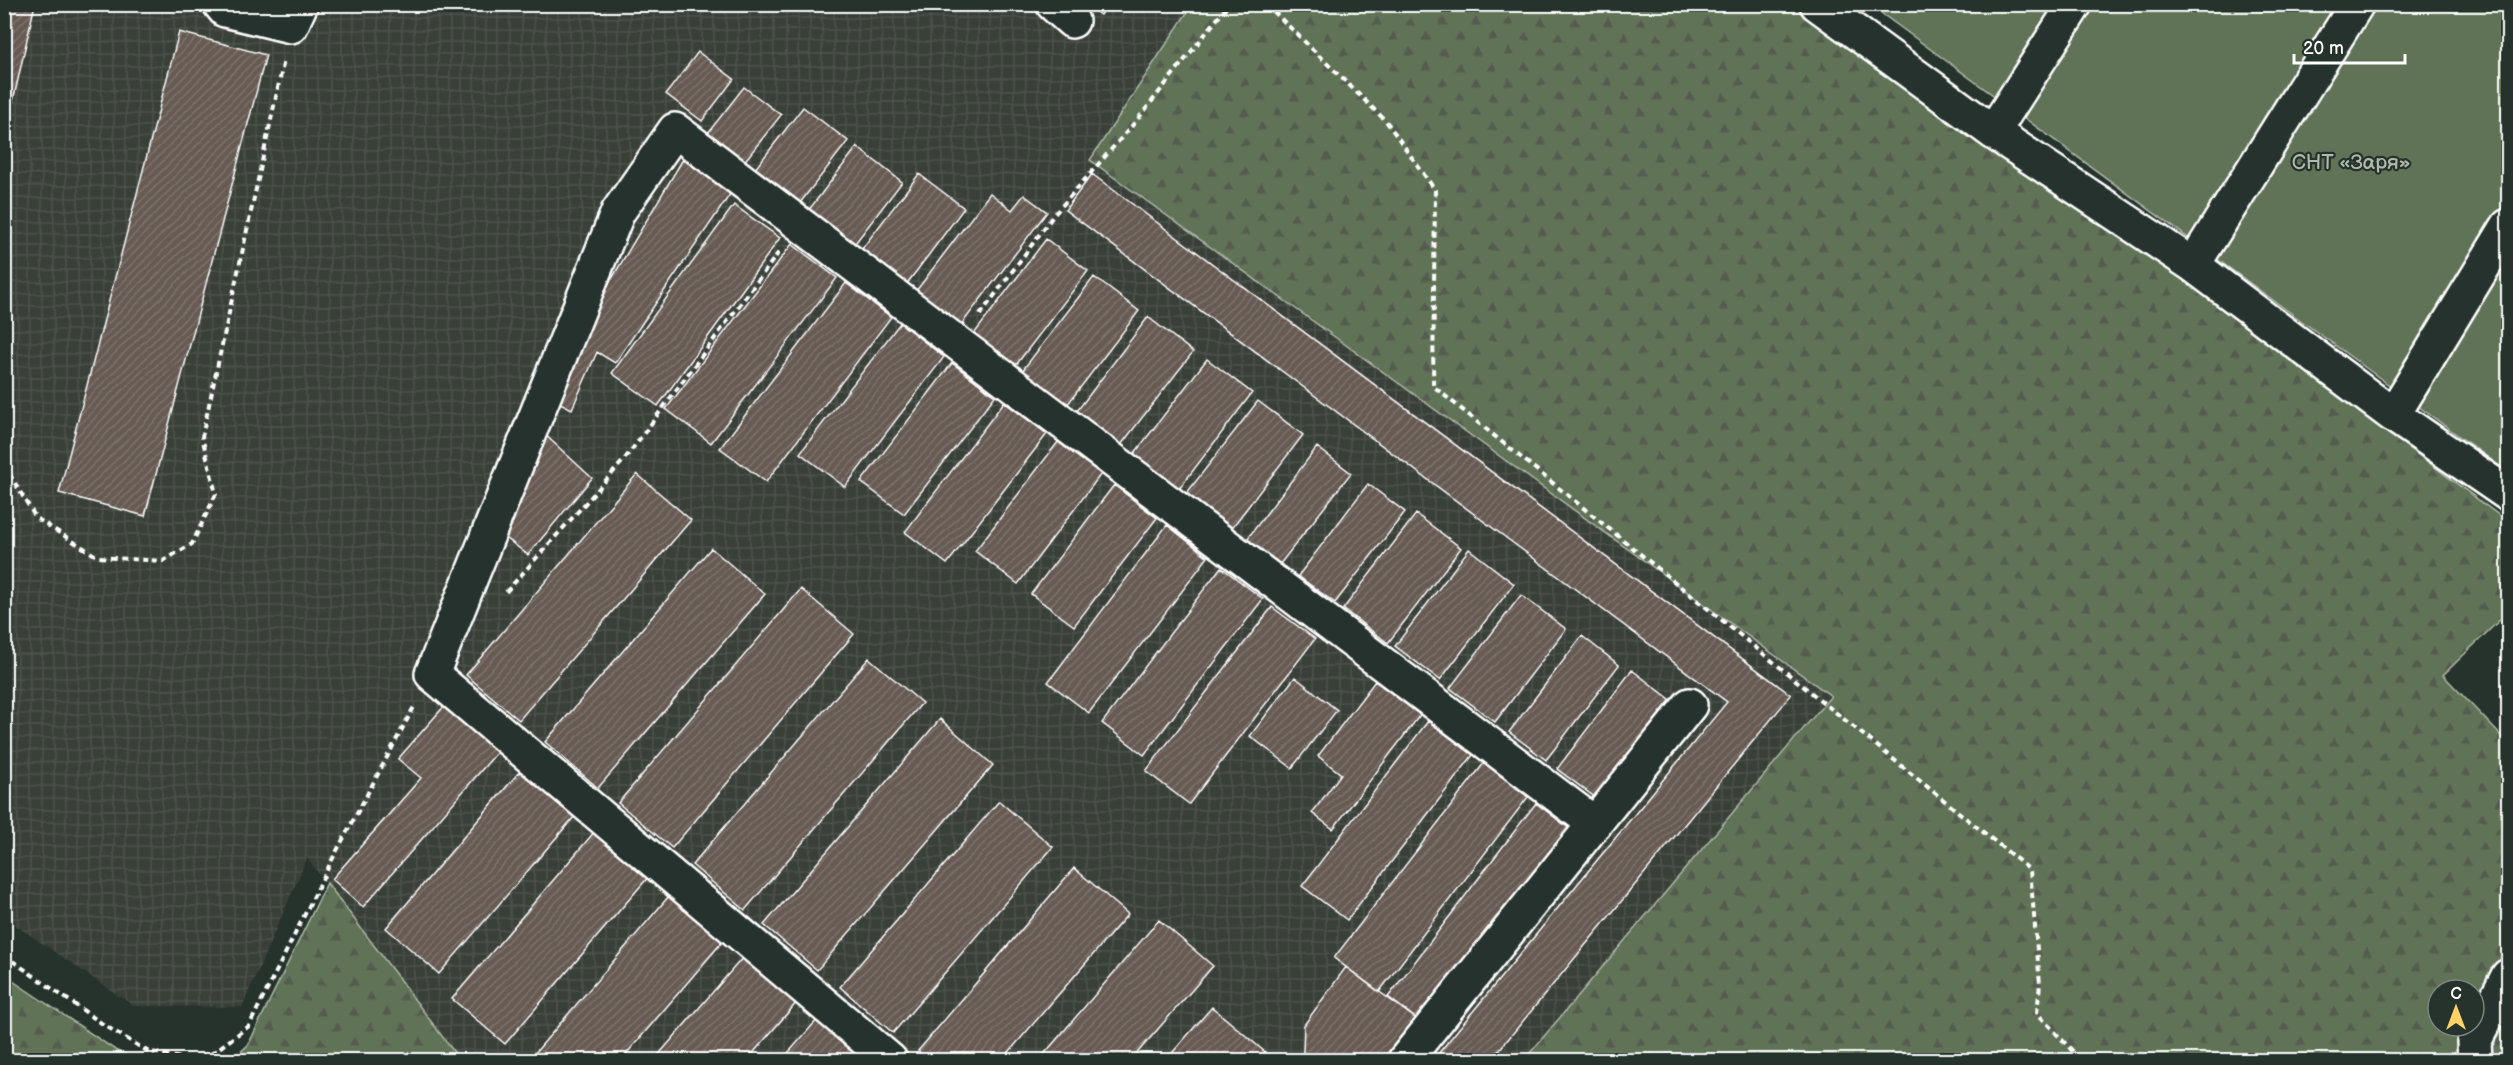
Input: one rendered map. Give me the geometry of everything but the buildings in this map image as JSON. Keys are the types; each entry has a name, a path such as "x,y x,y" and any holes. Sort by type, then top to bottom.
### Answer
{"lane":[{"path":"220,4 225,10 296,15"},
{"path":"1817,4 1993,132 2193,265 2393,415 2508,494"},
{"path":"1993,132 2075,4"},
{"path":"2193,265 2357,4"},
{"path":"890,1060 432,674 618,212 675,130 1595,824"},
{"path":"2393,415 2508,226"},
{"path":"1405,1060 1690,705"},
{"path":"2475,1060 2474,1042 2508,976"}],"path":[{"path":"959,344 1053,216 1137,120 1229,4"},
{"path":"1266,4 1386,121 1435,190 1433,386 2030,870 2040,984 2037,1013 2081,1060"},
{"path":"4,465 36,518 98,557 163,561 192,544 216,494 202,437 296,15"},
{"path":"504,594 624,460 800,224"},
{"path":"203,1060 249,1026 333,858 432,674"},
{"path":"4,955 104,1025 147,1051 191,1060"}],"shaded area":[{"path":"4,5 1192,5 1090,160 1831,696 1524,1060 460,1060 307,858 242,1007 134,1006 5,918"}],"green space":[{"path":"1192,5 1818,5 2508,522 2508,612 2443,675 2508,743 2508,1060 1524,1060 1831,696 1090,160"},
{"name":"СНТ «Заря»","path":"1870,5 2508,5 2508,472"},
{"path":"327,883 460,1060 232,1060 248,1045"},
{"path":"4,975 117,1051 139,1060 5,1060"}]}
